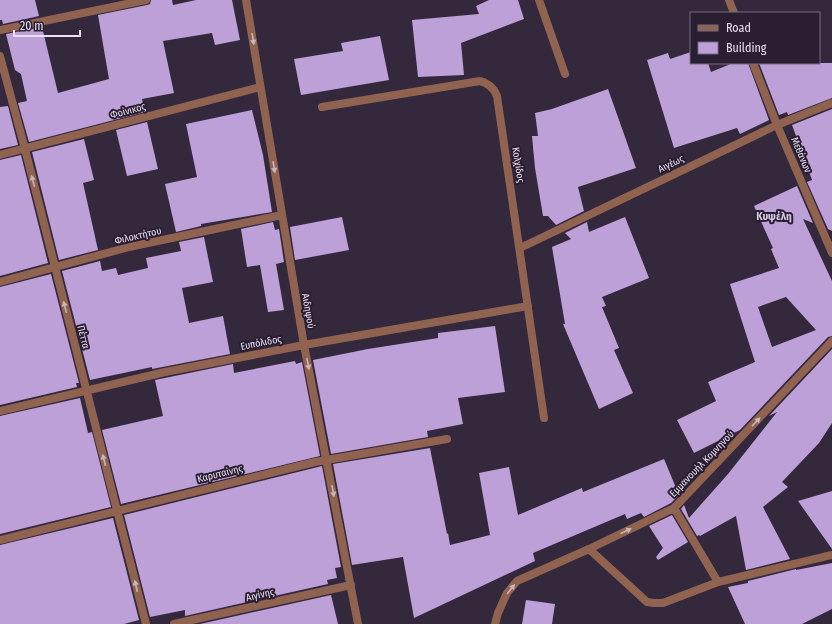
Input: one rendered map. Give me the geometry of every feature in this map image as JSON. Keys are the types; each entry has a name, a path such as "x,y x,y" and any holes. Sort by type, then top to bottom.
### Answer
{"street":[{"path":"0,30 146,0"},
{"name":"Αιδηψού","path":"246,0 304,345 358,624"},
{"path":"539,0 565,74"},
{"path":"729,0 734,12"},
{"name":"Πέττα","path":"0,56 146,624"},
{"name":"Μεθάνων","path":"753,64 777,125 832,253"},
{"name":"Κολχίδος","path":"322,107 480,81 490,86 497,96 544,418"},
{"name":"Φοίνικος","path":"0,155 260,87"},
{"name":"Αιγέως","path":"520,248 777,125 832,103"},
{"name":"Φιλοκτήτου","path":"0,282 129,247 282,215"},
{"name":"Ευπόλιδος","path":"0,411 165,372 304,345 528,306"},
{"name":"Εμμανουήλ Κομνηνού","path":"495,624 507,593 517,581 589,549 674,508 832,342"},
{"name":"Καρυταίνης","path":"0,540 327,459 446,439"},
{"path":"674,508 718,582"},
{"path":"589,549 647,602 654,603 663,603 718,582 832,555"},
{"name":"Αιγίνης","path":"174,624 351,585"}],"building":[{"path":"0,0 35,0 39,16 3,24 2,20 0,20"},
{"path":"151,0 172,0 173,5 196,0 232,0 240,40 215,45 212,33 163,41 174,93 142,99 145,112 29,142 18,103 27,101 21,74 15,70 6,34 42,27 58,93 109,79 98,15 147,5 150,4"},
{"path":"489,0 518,0 524,19 461,43 464,75 418,77 412,20 479,14 476,6"},
{"path":"380,36 389,80 301,95 294,59 343,51 341,43"},
{"path":"690,52 690,64 708,64 711,72 731,64 748,64 769,120 740,134 737,128 674,148 647,60 668,53 670,59"},
{"path":"832,63 832,98 788,115 787,112 779,115 759,64"},
{"path":"608,89 636,168 578,187 584,211 556,225 548,216 543,216 535,168 532,136 538,136 535,113 552,109"},
{"path":"8,106 18,145 0,149 0,107"},
{"path":"832,109 832,231 828,229 807,182 812,180 792,125"},
{"path":"252,110 263,155 272,212 201,224 201,226 176,232 165,184 197,177 186,124"},
{"path":"147,122 158,169 127,176 116,130"},
{"path":"84,139 94,180 83,183 98,250 59,260 32,152"},
{"path":"21,155 48,263 0,276 0,160"},
{"path":"797,186 813,223 803,219 832,281 832,336 828,337 740,430 694,453 677,420 716,401 708,382 755,362 730,284 779,268 771,249 773,248 754,206","holes":["786,297 816,330 772,347 758,307"]},
{"path":"342,217 349,250 295,260 290,227"},
{"path":"625,217 649,278 602,297 606,306 602,307 619,348 614,350 633,393 599,409 563,324 565,324 552,247 571,239 565,233 587,222 589,232"},
{"path":"273,222 275,230 279,229 284,262 276,264 284,310 268,312 260,265 247,267 241,229"},
{"path":"204,237 213,282 182,288 189,323 223,316 230,354 152,369 152,367 90,380 62,271 100,261 102,271 116,268 118,275 148,268 146,258 181,251 179,242"},
{"path":"51,274 79,383 76,383 77,387 0,405 0,287"},
{"path":"495,326 505,392 458,398 463,424 427,431 428,437 331,454 313,360 368,349 438,338 438,333"},
{"path":"832,349 832,423 819,443 782,482 788,487 763,507 790,559 746,570 736,516 700,536 697,536 681,509 684,505 689,518 728,474 777,412 769,416"},
{"path":"295,361 296,364 302,362 320,456 121,504 102,430 163,416 155,380 233,364 234,373"},
{"path":"80,398 88,433 92,432 111,507 0,534 0,416"},
{"path":"430,448 450,545 490,535 479,473 509,467 518,515 582,488 583,492 664,459 679,495 671,503 644,517 641,513 627,519 625,514 533,553 535,561 414,618 403,557 352,565 333,464"},
{"path":"322,466 341,567 335,568 337,578 327,580 328,584 185,616 185,610 150,617 124,515"},
{"path":"832,491 832,549 798,501"},
{"path":"672,515 688,542 658,560 656,557 663,548 649,526"},
{"path":"113,518 139,620 124,624 0,624 0,545"},
{"path":"832,563 832,609 802,624 745,624 728,587 748,583 748,581 796,569"},
{"path":"331,595 338,624 200,624"},
{"path":"526,600 555,604 552,624 522,624"}],"district":[{"name":"Κυψέλη","path":"774,216"}]}
